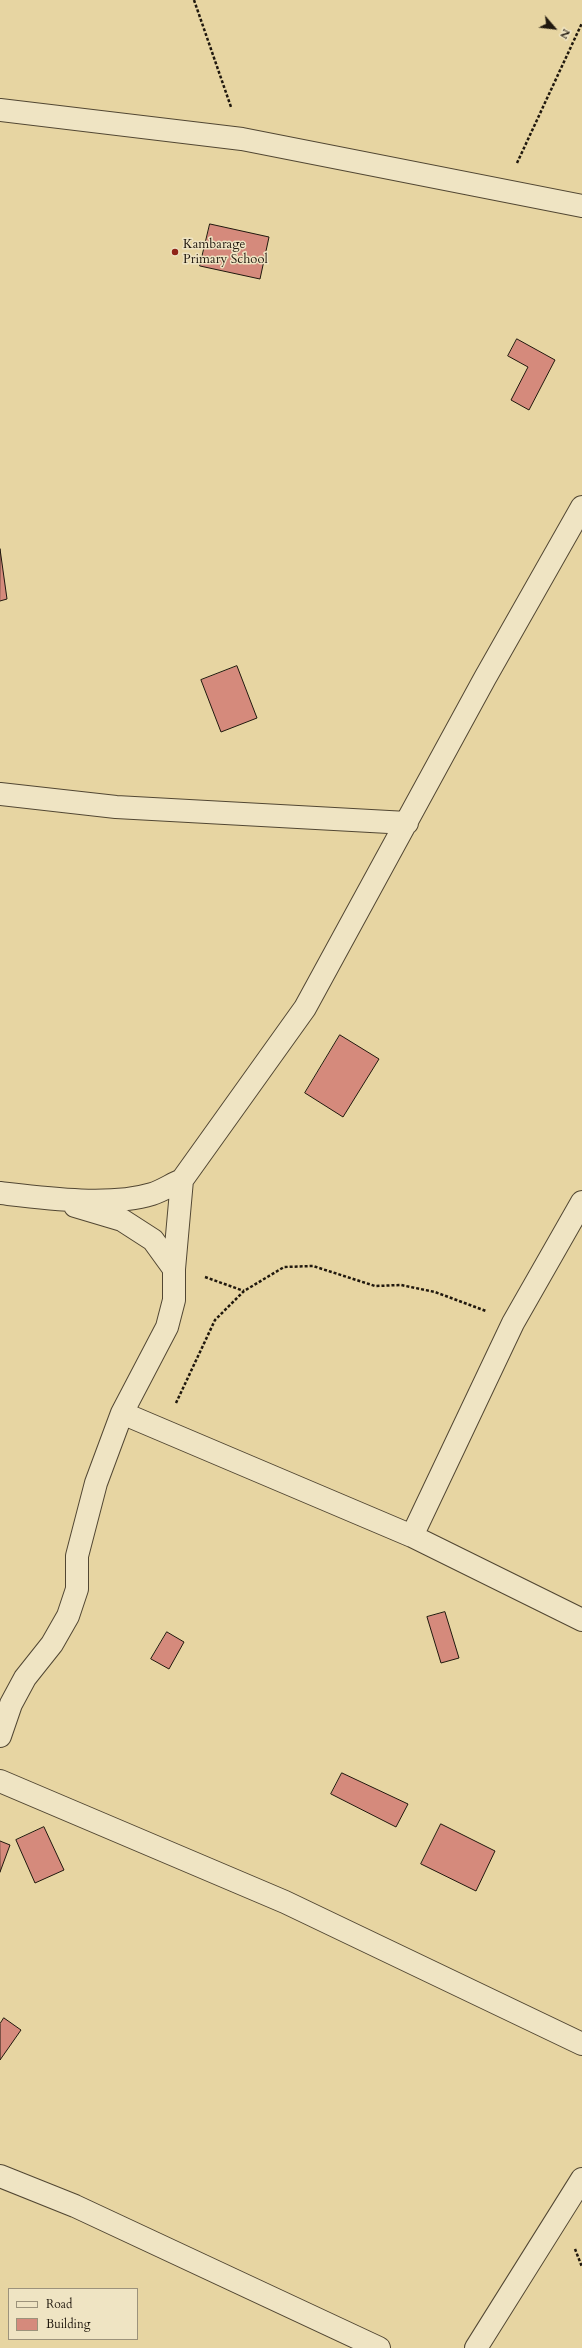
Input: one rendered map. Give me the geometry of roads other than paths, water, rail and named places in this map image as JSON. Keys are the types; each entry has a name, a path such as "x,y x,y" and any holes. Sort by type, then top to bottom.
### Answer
{"street":[{"path":"0,110 242,139 582,206"},
{"path":"0,1193 56,1200 120,1199 152,1194 182,1180 305,1008 485,678 582,506"},
{"path":"0,794 116,807 407,823"},
{"path":"0,1736 11,1704 25,1678 52,1644 68,1616 77,1589 77,1556 96,1483 122,1413 168,1327 174,1300 174,1269 182,1180"},
{"path":"56,1200 122,1220 153,1240 174,1269"},
{"path":"412,1536 513,1323 582,1202"},
{"path":"122,1413 412,1536 582,1620"},
{"path":"0,1781 286,1902 582,2044"},
{"path":"0,2176 75,2206 379,2348"},
{"path":"476,2348 582,2179"}],"place":[{"name":"Kambarage Primary School","path":"175,252"}]}
